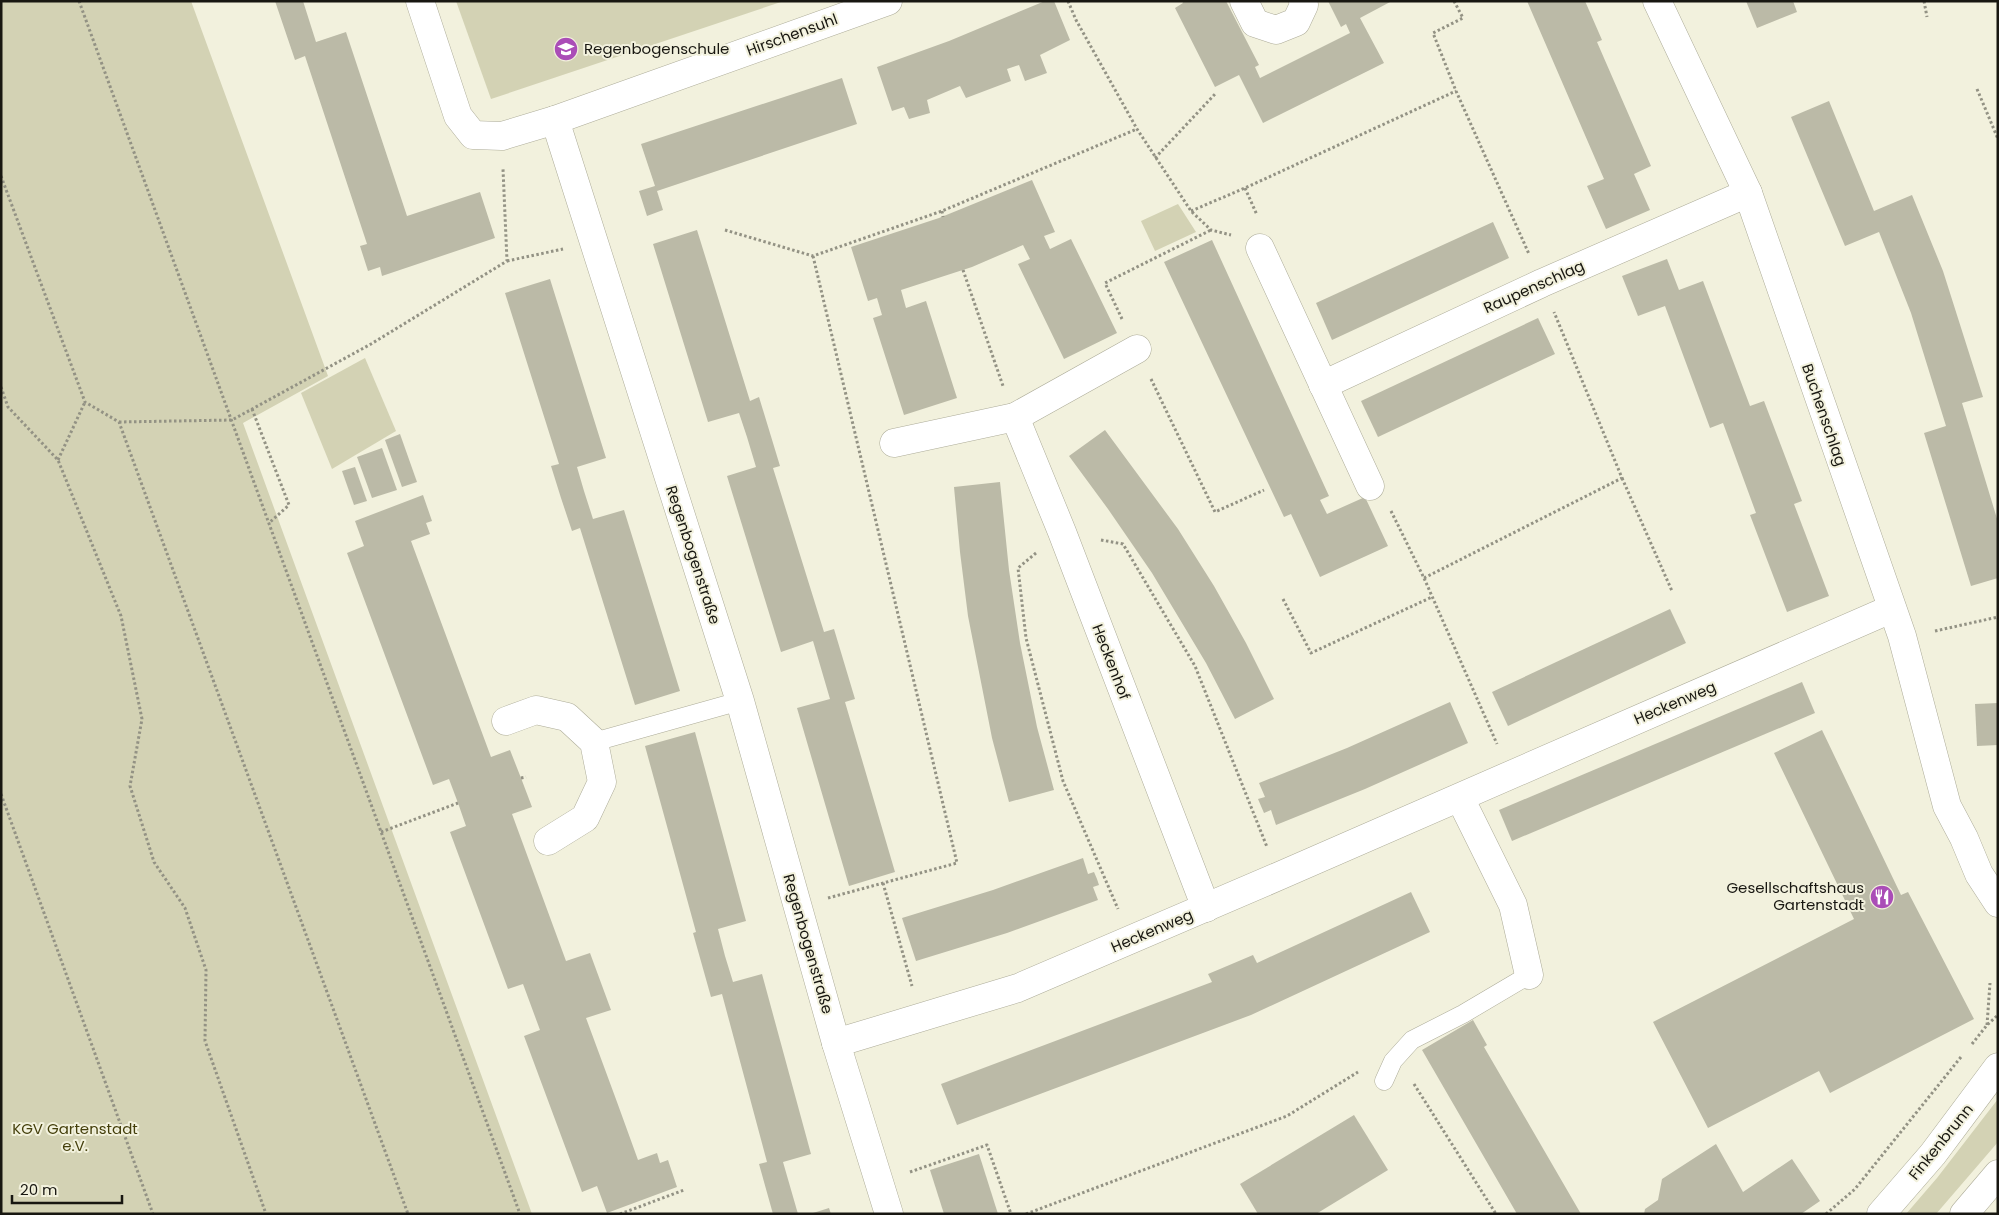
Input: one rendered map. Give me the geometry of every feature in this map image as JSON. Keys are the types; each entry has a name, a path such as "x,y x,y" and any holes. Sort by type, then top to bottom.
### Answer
{"street":[{"path":"420,1 458,116 472,135 502,136 555,120"},
{"name":"Hirschensuhl","path":"555,120 888,1"},
{"path":"1244,1 1255,23 1276,30 1296,22 1304,5 1303,1"},
{"name":"Buchenschlag","path":"1657,1 1748,193 1891,609 1902,636 1947,806 1964,838 1979,874 1998,903"},
{"name":"Regenbogenstraße","path":"555,120 740,701 836,1043 889,1214"},
{"name":"Raupenschlag","path":"1323,385 1542,283 1748,193"},
{"path":"1260,248 1370,486"},
{"path":"894,443 1014,416 1137,349"},
{"name":"Heckenhof","path":"1014,416 1065,541 1206,908"},
{"name":"Heckenweg","path":"836,1043 1018,988 1460,798 1891,609"},
{"path":"506,721 536,710 567,717 594,742 602,782 585,818 548,841"},
{"path":"1460,798 1513,904 1529,975"},
{"name":"Buchenschlag","path":"1964,838 1998,864"},
{"name":"Finkenbrunn","path":"1881,1214 1933,1154 1998,1067"},
{"path":"1964,1214 1998,1174"}],"lane":[{"path":"594,742 740,701"},
{"path":"1384,1081 1394,1061 1412,1040 1463,1014 1529,975"}],"path":[{"path":"80,1 520,1214"},
{"path":"1068,1 1076,20 1137,129 1191,211 1211,230 1232,235 1260,248"},
{"path":"1924,1 1927,16"},
{"path":"1977,89 1998,139"},
{"path":"1191,211 1456,91"},
{"path":"1155,158 1216,93"},
{"path":"725,230 813,256 942,211 1137,129"},
{"path":"502,136 507,261"},
{"path":"1,176 85,402 119,422 232,420 371,344 507,261 593,243"},
{"path":"942,211 944,216"},
{"path":"1211,230 1104,283 1215,512 1264,490"},
{"path":"797,906 957,863 813,256"},
{"path":"963,270 1014,416"},
{"path":"1,387 8,407 58,460 122,616 142,719 130,786 154,862 185,908 206,970 205,1041 266,1214"},
{"path":"58,460 85,402"},
{"path":"252,409 289,505 269,523"},
{"path":"119,422 408,1214"},
{"path":"1622,478 1672,590"},
{"path":"1370,486 1384,496 1432,597 1511,774"},
{"path":"1283,599 1311,653 1432,597"},
{"path":"1902,636 1998,618"},
{"path":"521,778 526,777"},
{"path":"1,794 153,1214"},
{"path":"381,832 458,803"},
{"path":"883,883 922,1018"},
{"path":"1987,1025 1990,983"},
{"path":"1969,1047 1998,1015"},
{"path":"1826,1214 1855,1189 1963,1055"},
{"path":"1026,1214 1287,1116 1368,1066 1394,1061 1411,1078 1496,1214"},
{"path":"879,1184 987,1145 1011,1214"},
{"path":"620,1214 684,1190"}],"green space":[{"name":"KGV Gartenstadt e.V.","path":"1,1 191,1 328,376 243,423 532,1214 1,1214"},
{"name":"Regenbogenschule","path":"456,1 784,1 491,99"},
{"path":"1178,204 1196,232 1155,251 1141,221"},
{"path":"365,358 396,431 332,469 301,393"},
{"path":"1998,1099 1998,1142 1936,1214 1906,1214 1937,1178"}],"building":[{"path":"275,1 303,1 316,42 346,32 407,216 480,192 495,238 382,276 380,267 368,271 360,246 367,244 305,56 295,60"},
{"path":"1045,1 1054,1 1070,40 1040,55 1047,73 1025,81 1019,65 1007,69 1011,81 966,98 960,86 927,100 930,113 909,119 904,107 892,111 877,67 949,41"},
{"path":"1182,1 1226,1 1259,65 1255,67 1260,78 1350,33 1346,24 1341,27 1328,1 1392,1 1360,18 1384,63 1263,123 1239,75 1215,87 1175,8 1183,3"},
{"path":"1527,1 1585,1 1602,40 1597,42 1651,166 1634,174 1650,210 1606,229 1587,186 1604,179"},
{"path":"1746,1 1793,1 1797,12 1757,28"},
{"path":"842,78 857,124 657,191 663,210 647,216 639,191 655,186 641,144"},
{"path":"1829,101 1874,211 1912,195 1943,271 1983,397 1962,403 1998,522 1998,578 1971,586 1924,433 1946,426 1911,313 1879,232 1845,246 1791,117"},
{"path":"1032,180 1055,232 1044,236 1050,249 1071,239 1117,333 1064,359 1018,264 1030,259 1023,245 972,267 901,290 906,308 926,301 957,398 904,415 873,318 882,315 877,298 868,301 851,247 939,218"},
{"path":"1493,222 1509,258 1332,340 1316,303"},
{"path":"697,230 750,401 759,397 780,466 773,468 824,632 834,629 855,699 845,702 895,872 849,886 797,708 830,699 813,641 781,652 727,476 756,467 747,437 739,413 708,422 653,244"},
{"path":"1212,240 1329,496 1320,500 1327,514 1365,497 1388,546 1320,577 1291,514 1284,517 1164,262"},
{"path":"1667,259 1679,290 1703,281 1750,406 1764,401 1802,501 1794,504 1829,596 1787,612 1750,515 1756,513 1723,423 1710,428 1665,306 1638,316 1622,276"},
{"path":"550,279 606,458 577,467 584,491 593,519 624,510 680,691 635,705 580,528 572,531 561,498 551,466 559,464 505,293"},
{"path":"1538,318 1555,354 1378,437 1361,401"},
{"path":"1105,430 1178,529 1214,586 1246,643 1274,699 1235,719 1206,663 1152,573 1069,456"},
{"path":"400,434 417,482 402,487 385,440"},
{"path":"382,448 397,490 372,498 357,457"},
{"path":"355,467 367,501 354,505 342,471"},
{"path":"1000,482 1009,570 1020,643 1037,727 1054,790 1009,802 992,738 968,616 954,487"},
{"path":"423,495 432,521 426,523 430,534 411,541 491,757 510,750 532,807 512,814 566,961 590,953 611,1010 586,1018 638,1160 657,1153 660,1163 668,1160 677,1187 607,1213 597,1186 582,1192 524,1036 540,1030 523,984 508,989 450,832 466,826 458,803 449,779 433,785 347,553 364,546 355,521"},
{"path":"1670,609 1686,643 1508,726 1492,692"},
{"path":"1802,682 1815,713 1512,841 1499,810"},
{"path":"1450,702 1468,743 1365,789 1276,825 1271,810 1264,813 1258,799 1265,797 1259,783 1347,748"},
{"path":"1998,703 1998,745 1977,746 1975,704"},
{"path":"1822,730 1901,895 1908,892 1974,1019 1830,1093 1819,1071 1708,1128 1653,1022 1854,919 1774,753"},
{"path":"695,732 746,921 718,929 725,956 733,982 762,974 811,1154 783,1162 798,1214 773,1214 759,1164 767,1162 722,994 711,997 693,933 696,932 645,746"},
{"path":"1083,858 1088,874 1094,872 1097,879 1099,885 1093,887 1098,900 1007,933 916,961 902,918 993,890"},
{"path":"1411,892 1430,932 1251,1015 957,1125 941,1084 1212,982 1208,974 1253,955 1257,963"},
{"path":"1473,1020 1487,1045 1484,1047 1581,1214 1517,1214 1422,1050"},
{"path":"1354,1115 1388,1170 1316,1214 1258,1214 1240,1184"},
{"path":"1716,1144 1743,1192 1792,1159 1820,1201 1801,1214 1644,1214 1645,1209 1658,1200 1662,1179"},
{"path":"979,1154 998,1214 944,1214 930,1170"},
{"path":"829,1208 831,1214 813,1214 813,1213"}],"place":[{"name":"Regenbogenschule","path":"566,49"},
{"name":"Gesellschaftshaus Gartenstadt","path":"1882,897"}]}
